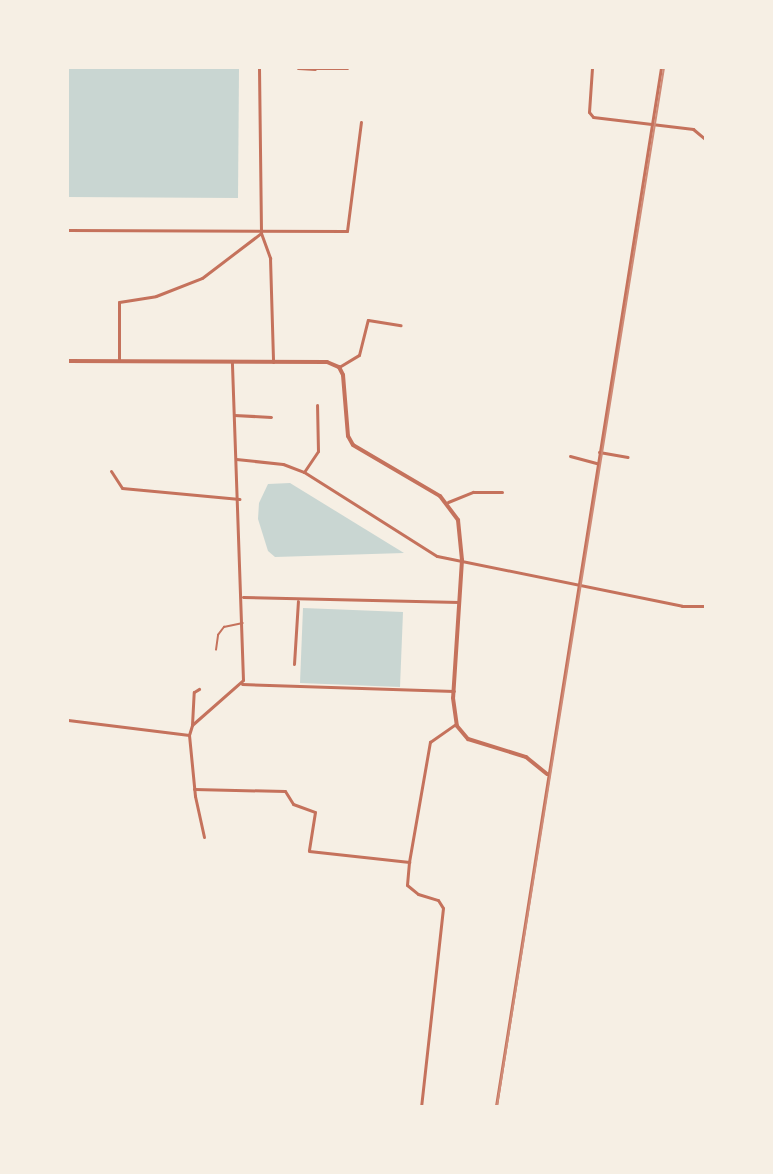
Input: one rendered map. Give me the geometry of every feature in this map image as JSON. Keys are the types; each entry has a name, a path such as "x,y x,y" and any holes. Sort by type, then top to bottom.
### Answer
{"street":[{"path":"259,68 261,233 270,258 273,362"},
{"path":"298,68 347,68"},
{"path":"592,68 590,114 693,129 705,140"},
{"path":"496,1107 577,583 661,68"},
{"path":"68,230 261,233 348,230 361,122"},
{"path":"119,362 119,302 156,296 202,278 261,233"},
{"path":"339,367 359,355 368,320 401,325"},
{"path":"68,361 327,362 339,367 343,375 348,436 353,446 448,502 458,520 462,560 454,691 456,724 468,739 526,757 547,774"},
{"path":"232,362 243,597 242,684"},
{"path":"304,472 318,451 317,405"},
{"path":"234,415 271,417"},
{"path":"599,452 628,457"},
{"path":"570,456 597,463"},
{"path":"236,459 283,465 304,472 437,556 682,606 705,606"},
{"path":"111,471 122,488 239,499"},
{"path":"448,502 473,492 502,492"},
{"path":"243,597 298,601 461,602"},
{"path":"294,664 298,601"},
{"path":"204,837 186,733 192,725 242,684 454,691"},
{"path":"192,725 194,692 199,689"},
{"path":"68,720 186,733"},
{"path":"421,1107 443,908 438,900 418,894 407,885 409,862 430,742 456,724"},
{"path":"194,789 285,791 293,804 315,812 309,851 409,862"}],"lane":[{"path":"216,650 218,635 224,627 243,623"}],"shaded area":[{"path":"68,68 239,68 238,198 68,197"},
{"path":"290,483 404,553 275,557 268,551 258,519 259,503 268,484"},
{"path":"303,608 403,612 400,687 300,683"}],"railway":[{"path":"497,1106 664,68"}]}
